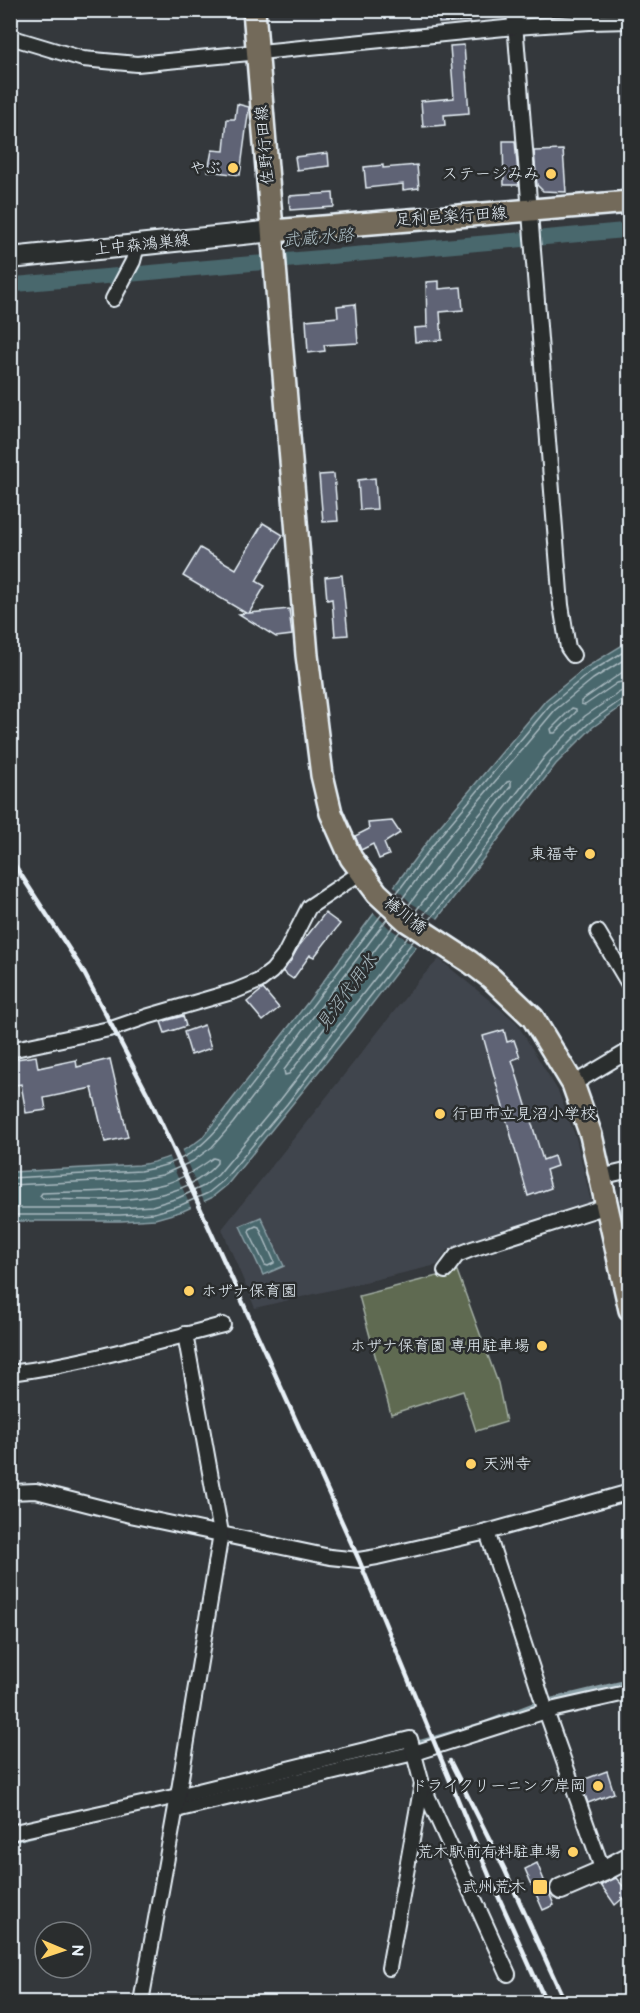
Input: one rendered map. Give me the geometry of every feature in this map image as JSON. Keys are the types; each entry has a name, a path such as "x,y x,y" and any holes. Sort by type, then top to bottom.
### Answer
{"main road":[{"name":"佐野行田線","path":"254,10 306,655 322,775 334,824 360,873"},
{"name":"足利邑楽行田線","path":"273,231 531,217 630,202"},
{"name":"上中森鴻巣線","path":"10,258 136,252 273,231"},
{"name":"棒川橋","path":"360,873 376,893 407,921 480,970 533,1018 573,1084 591,1135 629,1302"},
{"path":"561,1888 630,1857"}],"street":[{"path":"514,10 561,605 568,648 573,655"},
{"path":"10,37 83,59 137,64 515,27 630,21"},
{"path":"114,297 136,252"},
{"path":"10,1050 114,1028 236,991 259,981 272,971 284,956 309,907 360,873"},
{"path":"598,932 630,986"},
{"path":"573,1084 630,1050"},
{"path":"600,1178 630,1170"},
{"path":"445,1271 457,1255 464,1252 607,1206"},
{"path":"10,1373 35,1370 223,1325"},
{"path":"141,2002 176,1810 221,1533 185,1334"},
{"path":"10,1492 36,1491 130,1515 330,1557 359,1560 487,1532 630,1492"},
{"path":"487,1532 546,1711 603,1871"},
{"path":"176,1810 414,1754 546,1711 630,1692"},
{"path":"10,1833 178,1796 410,1739 422,1785 508,1974"},
{"path":"389,1968 422,1785"}],"shaded area":[{"name":"行田市立見沼小学校","path":"439,959 516,1022 558,1091 576,1138 591,1202 447,1250 437,1265 255,1308 222,1229 419,980"}],"green space":[{"path":"457,1271 498,1383 506,1422 476,1431 463,1391 391,1414 359,1296"}],"water":[{"name":"見沼代用水","path":"629,641 629,701 593,727 556,764 352,1030 227,1185 211,1198 183,1211 155,1219 11,1221 11,1172 139,1165 173,1156 202,1138 308,1002 434,833 546,700 585,668"},
{"path":"261,1217 284,1266 263,1275 240,1226"}],"pier":[{"path":"392,884 411,903 440,920 419,948 389,928 372,911"},
{"path":"181,1149 205,1204 192,1210 168,1155"}],"building":[{"path":"438,10 469,10 470,21 439,23"},
{"path":"464,45 469,113 444,115 445,125 423,127 421,101 454,98 450,46"},
{"path":"237,104 249,107 240,175 208,171 212,150 224,151 227,119 235,119"},
{"path":"503,141 515,141 519,185 504,185"},
{"path":"563,150 566,192 543,191 537,185 534,151"},
{"path":"328,153 329,166 297,170 295,157"},
{"path":"383,165 383,168 417,165 419,188 403,190 403,184 366,188 364,167"},
{"path":"333,193 334,207 290,210 289,196"},
{"path":"439,281 439,289 461,287 463,310 440,312 442,340 415,342 414,328 427,327 426,282"},
{"path":"355,304 358,343 324,345 325,351 308,353 306,320 338,317 337,306"},
{"path":"334,474 338,521 323,522 319,475"},
{"path":"375,478 377,509 360,510 358,480"},
{"path":"263,523 283,535 256,581 265,586 249,613 289,609 292,635 276,637 239,614 246,613 183,576 200,548 236,569"},
{"path":"342,575 348,635 335,636 332,599 327,600 325,577"},
{"path":"392,821 400,833 384,843 389,855 379,859 373,844 361,850 355,836 369,829 368,823"},
{"path":"325,913 340,924 314,957 310,955 293,979 283,972 299,946"},
{"path":"263,989 279,1008 263,1021 247,1002"},
{"path":"183,1016 186,1026 165,1033 161,1022"},
{"path":"204,1025 211,1048 191,1055 184,1032"},
{"path":"504,1030 507,1042 514,1040 520,1057 512,1060 543,1160 554,1156 557,1166 546,1170 551,1188 528,1196 483,1036"},
{"path":"36,1056 38,1068 76,1060 77,1067 110,1059 128,1137 105,1142 92,1088 44,1098 46,1110 26,1113 21,1084 10,1086 10,1060"},
{"path":"607,1771 614,1793 588,1803 580,1781"},
{"path":"537,1863 554,1905 543,1910 525,1869"},
{"path":"616,1878 629,1893 615,1905 601,1885"}],"waterway":[{"name":"武蔵水路","path":"10,285 630,230"},
{"path":"414,1744 483,1724 535,1704 630,1681"},
{"path":"10,1841 46,1832"}],"railway":[{"path":"10,858 82,969 173,1148 359,1560 491,1880 546,2002"},
{"path":"450,1761 505,1870 565,2002"}],"place":[{"name":"やぶ","path":"233,168"},
{"name":"ステージみみ","path":"551,174"},
{"name":"東福寺","path":"590,854"},
{"name":"行田市立見沼小学校","path":"440,1114"},
{"name":"ホザナ保育園","path":"189,1291"},
{"name":"ホザナ保育園 専用駐車場","path":"542,1346"},
{"name":"天洲寺","path":"471,1464"},
{"name":"ドライクリーニング岸岡","path":"598,1786"},
{"name":"荒木駅前有料駐車場","path":"573,1852"},
{"name":"武州荒木","path":"540,1887"}]}
